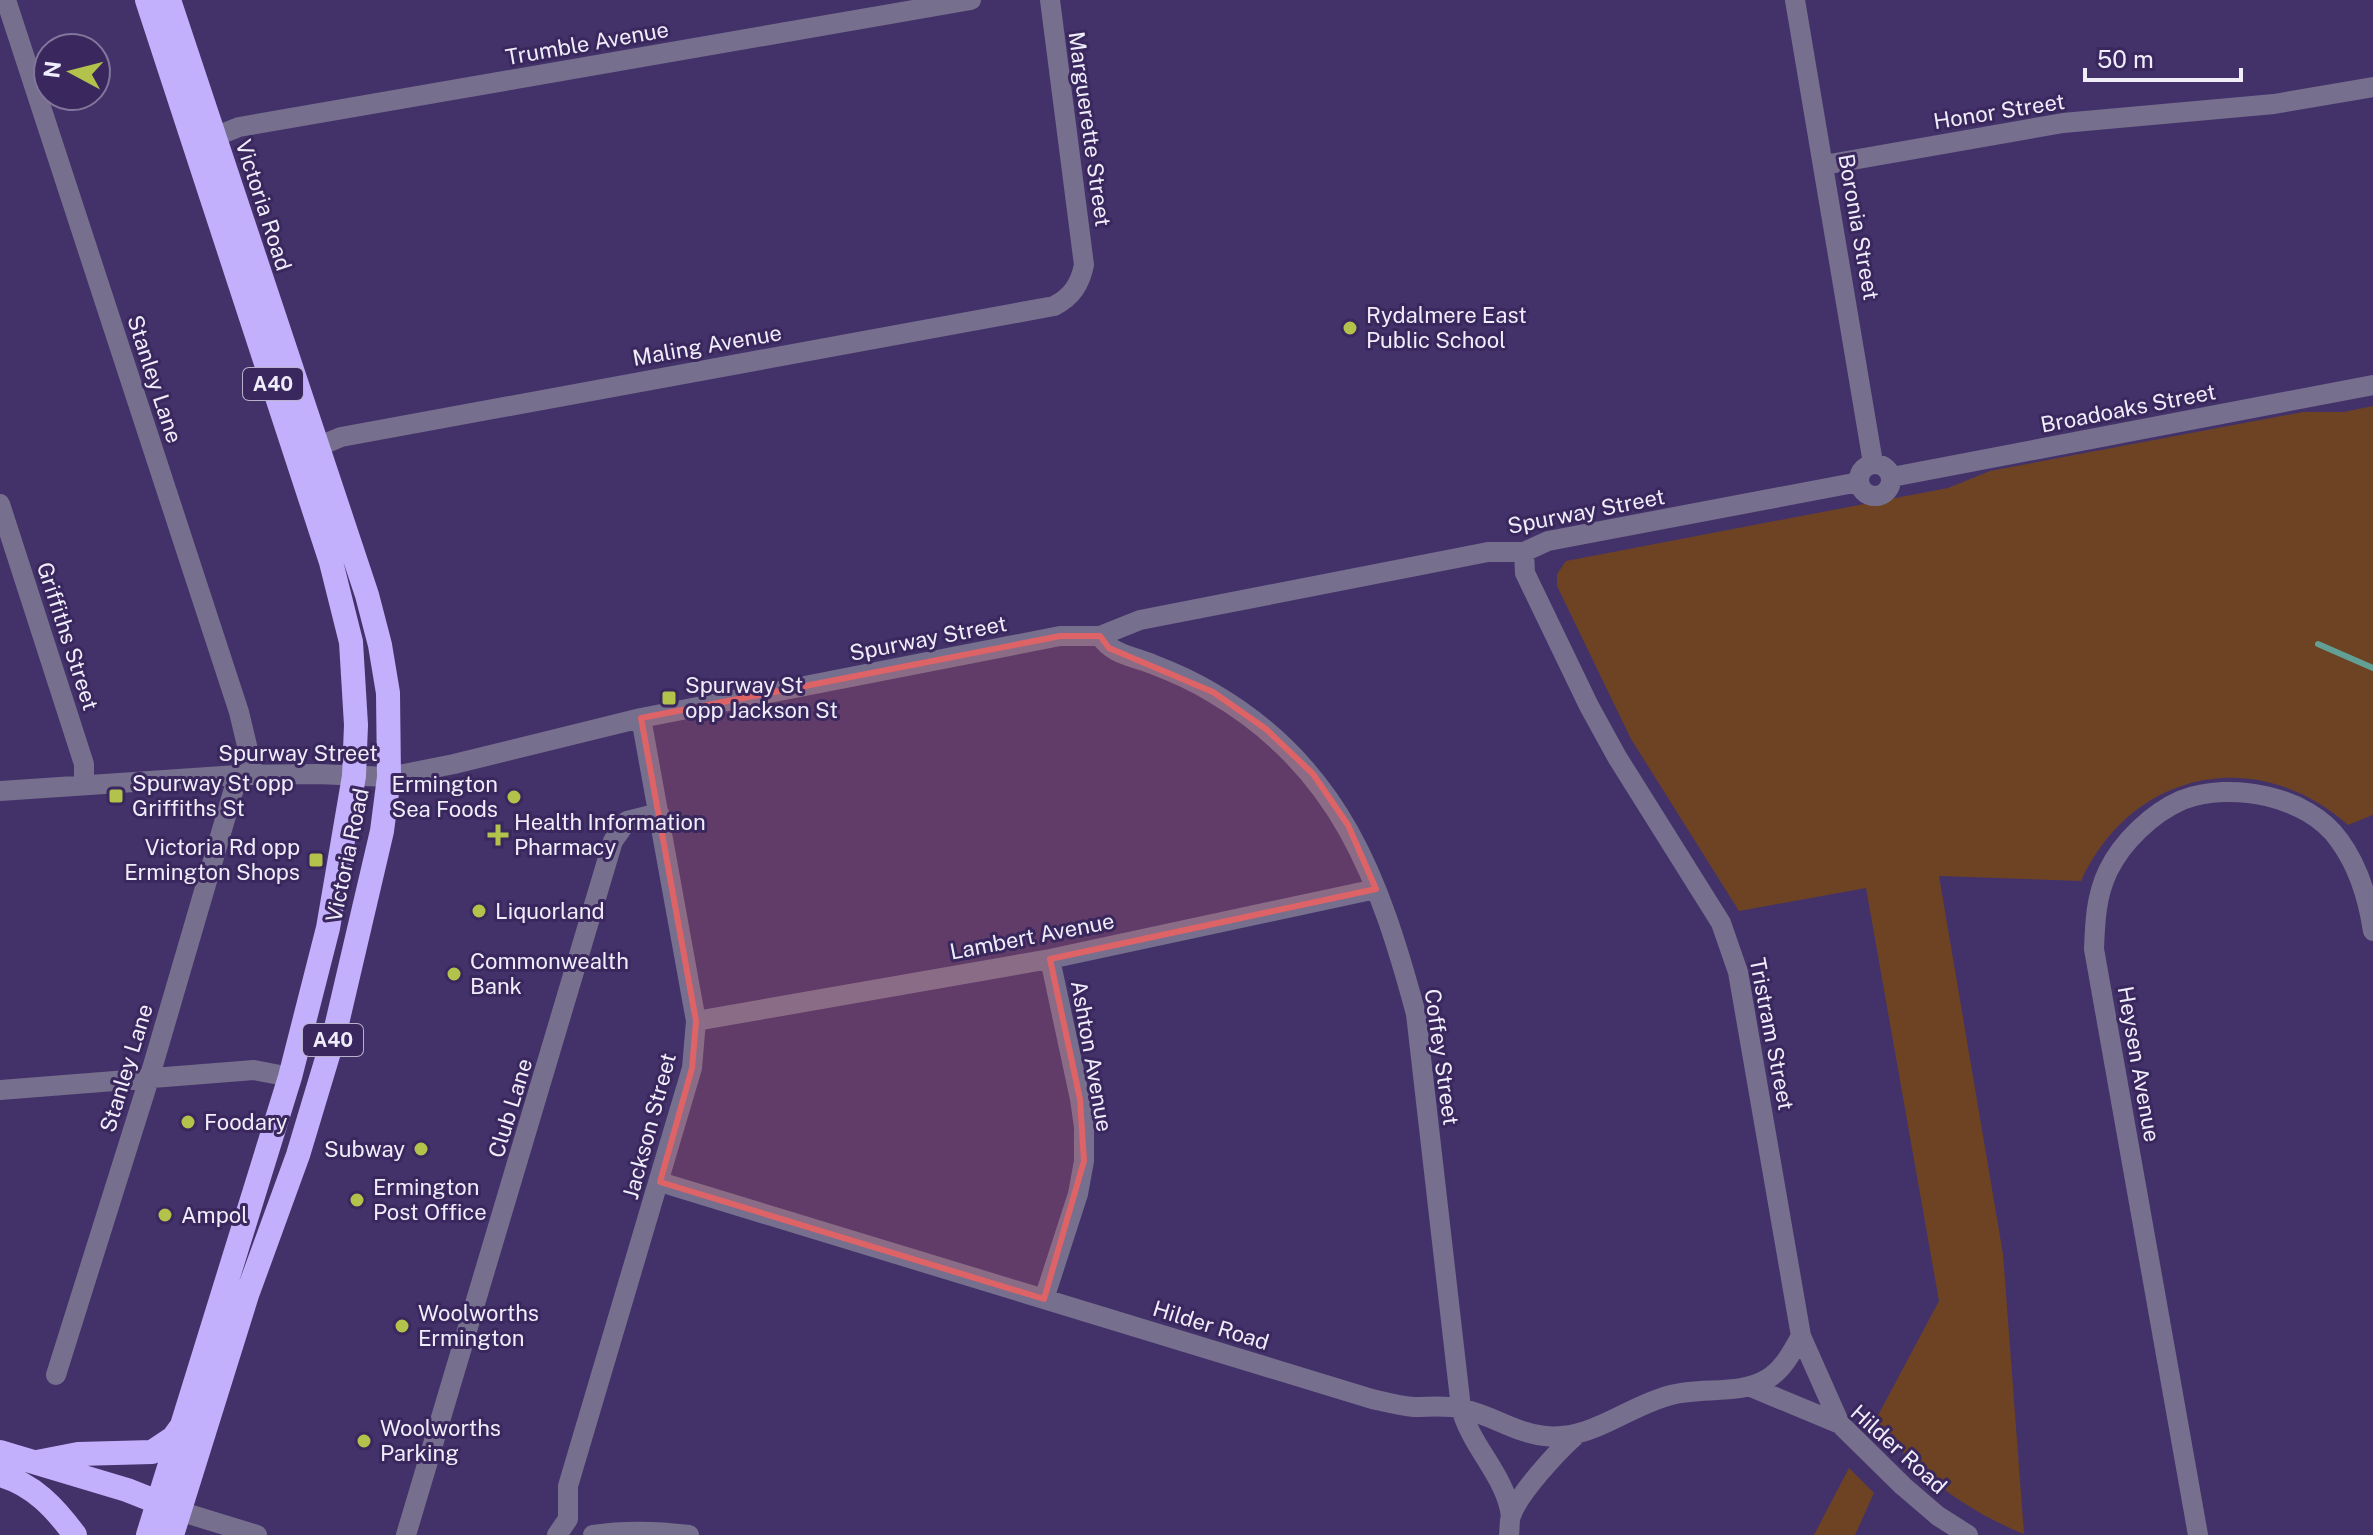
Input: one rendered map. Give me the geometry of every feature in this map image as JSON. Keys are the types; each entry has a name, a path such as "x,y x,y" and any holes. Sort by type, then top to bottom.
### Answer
{"highway":[{"name":"Victoria Road","path":"147,0 331,562 351,642 356,725 354,776 328,928 290,1077 184,1422 169,1506 172,1535"},
{"name":"Victoria Road","path":"148,1535 169,1506 298,1155 335,1032 382,831 389,777 388,693 367,595 169,0"},
{"path":"35,1463 78,1454 152,1452 173,1438 184,1422"},
{"path":"0,1452 169,1506"},
{"path":"0,1475 37,1492 59,1513 75,1535"}],"street":[{"name":"Stanley Lane","path":"6,0 239,712 246,775 56,1375"},
{"name":"Trumble Avenue","path":"214,137 239,127 971,0"},
{"name":"Marguerette Street","path":"1050,0 1084,265"},
{"name":"Boronia Street","path":"1795,0 1873,463"},
{"name":"Honor Street","path":"1824,165 2063,123 2274,104 2373,87"},
{"name":"Maling Avenue","path":"317,447 341,437 1054,306 1074,290 1084,265"},
{"name":"Broadoaks Street","path":"1892,477 2373,385"},
{"path":"1873,463 1886,467 1892,477 1891,486 1882,495 1866,493 1859,482 1861,473 1873,463"},
{"name":"Spurway Street","path":"0,791 246,775 389,777 641,718 1060,636 1100,636 1140,620 1488,552 1524,552 1548,541 1859,482"},
{"name":"Griffiths Street","path":"0,504 84,764 84,785"},
{"name":"Tristram Street","path":"1524,552 1525,573 1589,706 1617,757 1721,923 1738,972 1801,1336 1840,1424"},
{"name":"Coffey Street","path":"1100,636 1109,648 1153,664 1213,692 1266,729 1313,774 1348,825 1399,951 1416,1014 1461,1408 1469,1431 1504,1491 1510,1526"},
{"name":"Jackson Street","path":"557,1535 568,1519 568,1486 692,1068 696,1021 641,718"},
{"name":"Heysen Avenue","path":"2198,1535 2094,949 2096,905 2108,871 2133,835 2161,812 2183,800 2227,792 2263,794 2306,810 2338,838 2360,875 2373,931"},
{"name":"Club Lane","path":"406,1535 613,841 627,821 659,813"},
{"name":"Lambert Avenue","path":"696,1021 1050,959 1376,889"},
{"name":"Ashton Avenue","path":"1044,1299 1078,1194 1084,1161 1080,1099 1050,959"},
{"path":"0,1090 254,1070 290,1077"},
{"name":"Hilder Road","path":"660,1182 1372,1399 1412,1407 1461,1408 1523,1432 1575,1436 1671,1395 1706,1389 1751,1387 1840,1424 1903,1486 1938,1516 1968,1535"},
{"path":"1751,1387 1768,1379 1780,1368 1801,1336"},
{"name":"Coffey Street","path":"1510,1526 1557,1451 1575,1436"},
{"path":"169,1506 257,1535"},
{"path":"593,1535 637,1532 689,1535"}],"highlighted area":[{"path":"1060,636 1100,636 1109,648 1213,692 1266,729 1313,774 1348,825 1376,889 1050,959 1080,1099 1084,1161 1044,1299 660,1182 692,1068 696,1021 641,718"}],"shaded area":[{"path":"2373,406 2373,815 2348,825 2312,800 2275,784 2237,778 2200,781 2164,793 2131,814 2103,843 2081,881 1939,876 2003,1254 2024,1534 1981,1513 1942,1488 1890,1440 1875,1421 1939,1301 1866,888 1739,911 1631,739 1557,586 1557,574 1566,561 1948,488 1990,471 2303,412 2344,412"},
{"path":"1849,1468 1874,1493 1855,1535 1814,1535"}],"waterway":[{"path":"2318,644 2373,668"}],"place":[{"name":"Rydalmere East Public School","path":"1350,328"},
{"name":"Spurway St opp Jackson St","path":"669,698"},
{"name":"Spurway St opp Griffiths St","path":"116,796"},
{"name":"Ermington Sea Foods","path":"514,797"},
{"name":"Health Information Pharmacy","path":"498,835"},
{"name":"Victoria Rd opp Ermington Shops","path":"316,860"},
{"name":"Liquorland","path":"479,911"},
{"name":"Commonwealth Bank","path":"454,974"},
{"name":"Foodary","path":"188,1122"},
{"name":"Subway","path":"421,1149"},
{"name":"Ermington Post Office","path":"357,1200"},
{"name":"Ampol","path":"165,1215"},
{"name":"Woolworths Ermington","path":"402,1326"},
{"name":"Woolworths Parking","path":"364,1441"}]}
